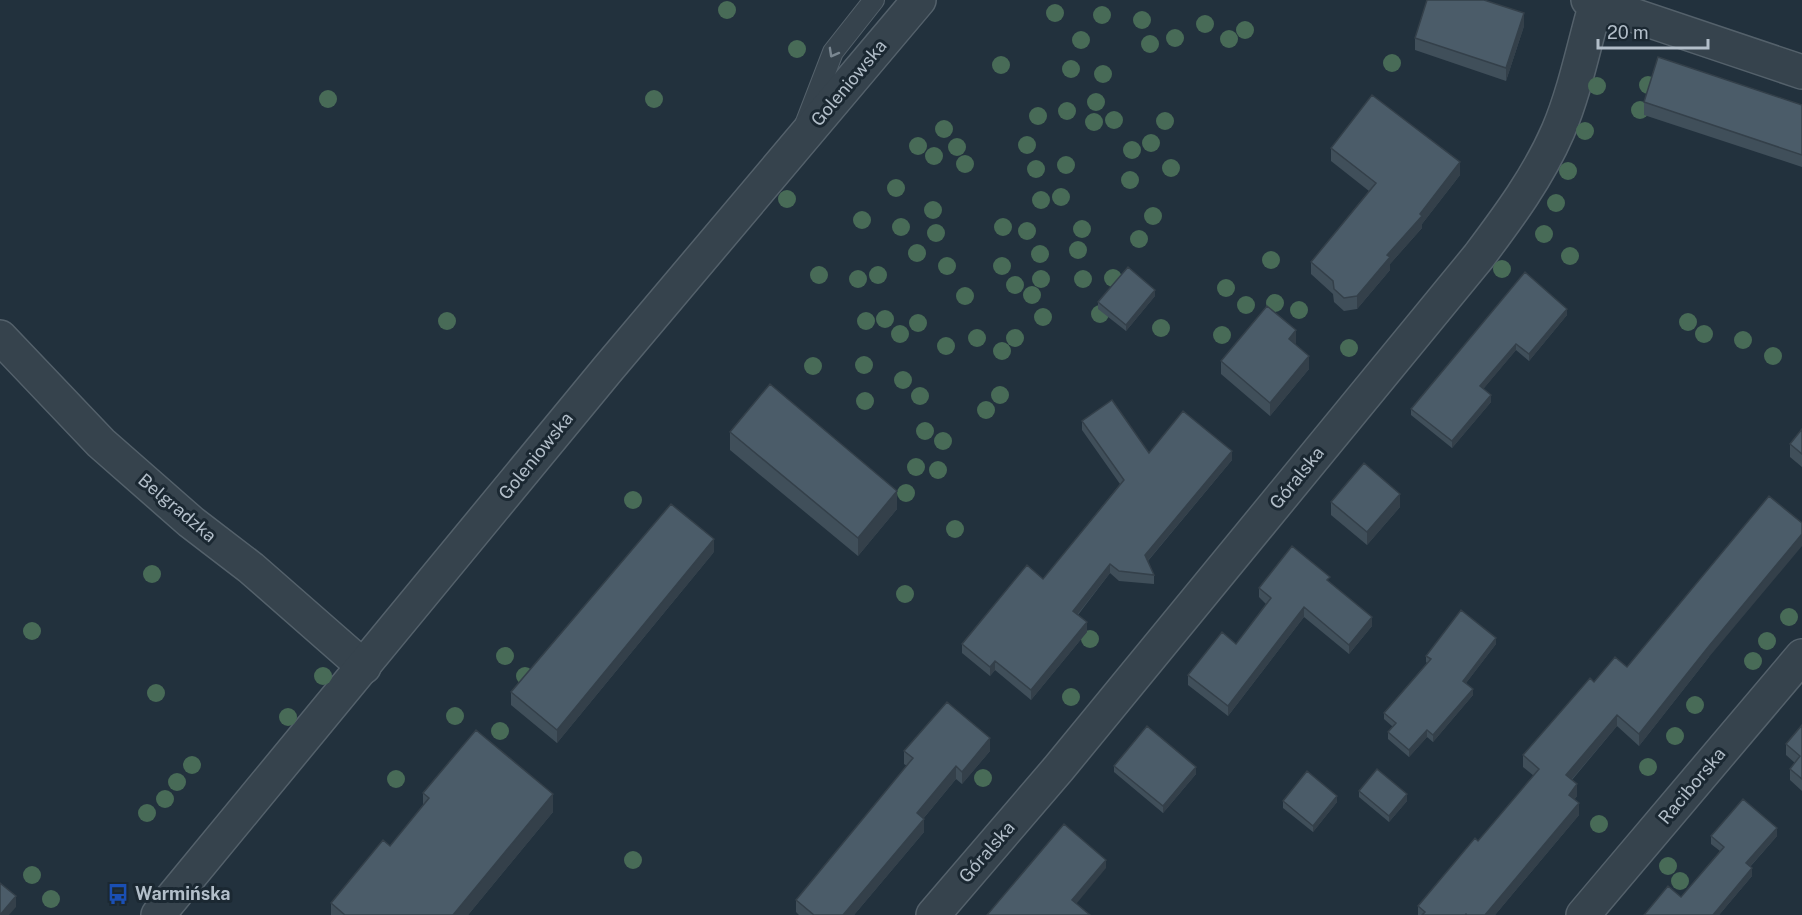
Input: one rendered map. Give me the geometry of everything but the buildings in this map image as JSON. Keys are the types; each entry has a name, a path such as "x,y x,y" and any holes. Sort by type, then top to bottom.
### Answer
{"street":[{"name":"Goleniowska","path":"158,915 607,370 919,0"},
{"path":"1592,2 1802,72"},
{"name":"Góralska","path":"933,915 1059,768 1479,256 1511,213 1539,172 1559,129 1592,2"},
{"name":"Belgradzka","path":"0,337 101,443 191,522 251,568 364,666"},
{"name":"Raciborska","path":"1583,915 1802,656"}],"lane":[{"path":"793,150 833,52 874,0"}],"place":[{"name":"Warmińska","path":"118,894"}]}
